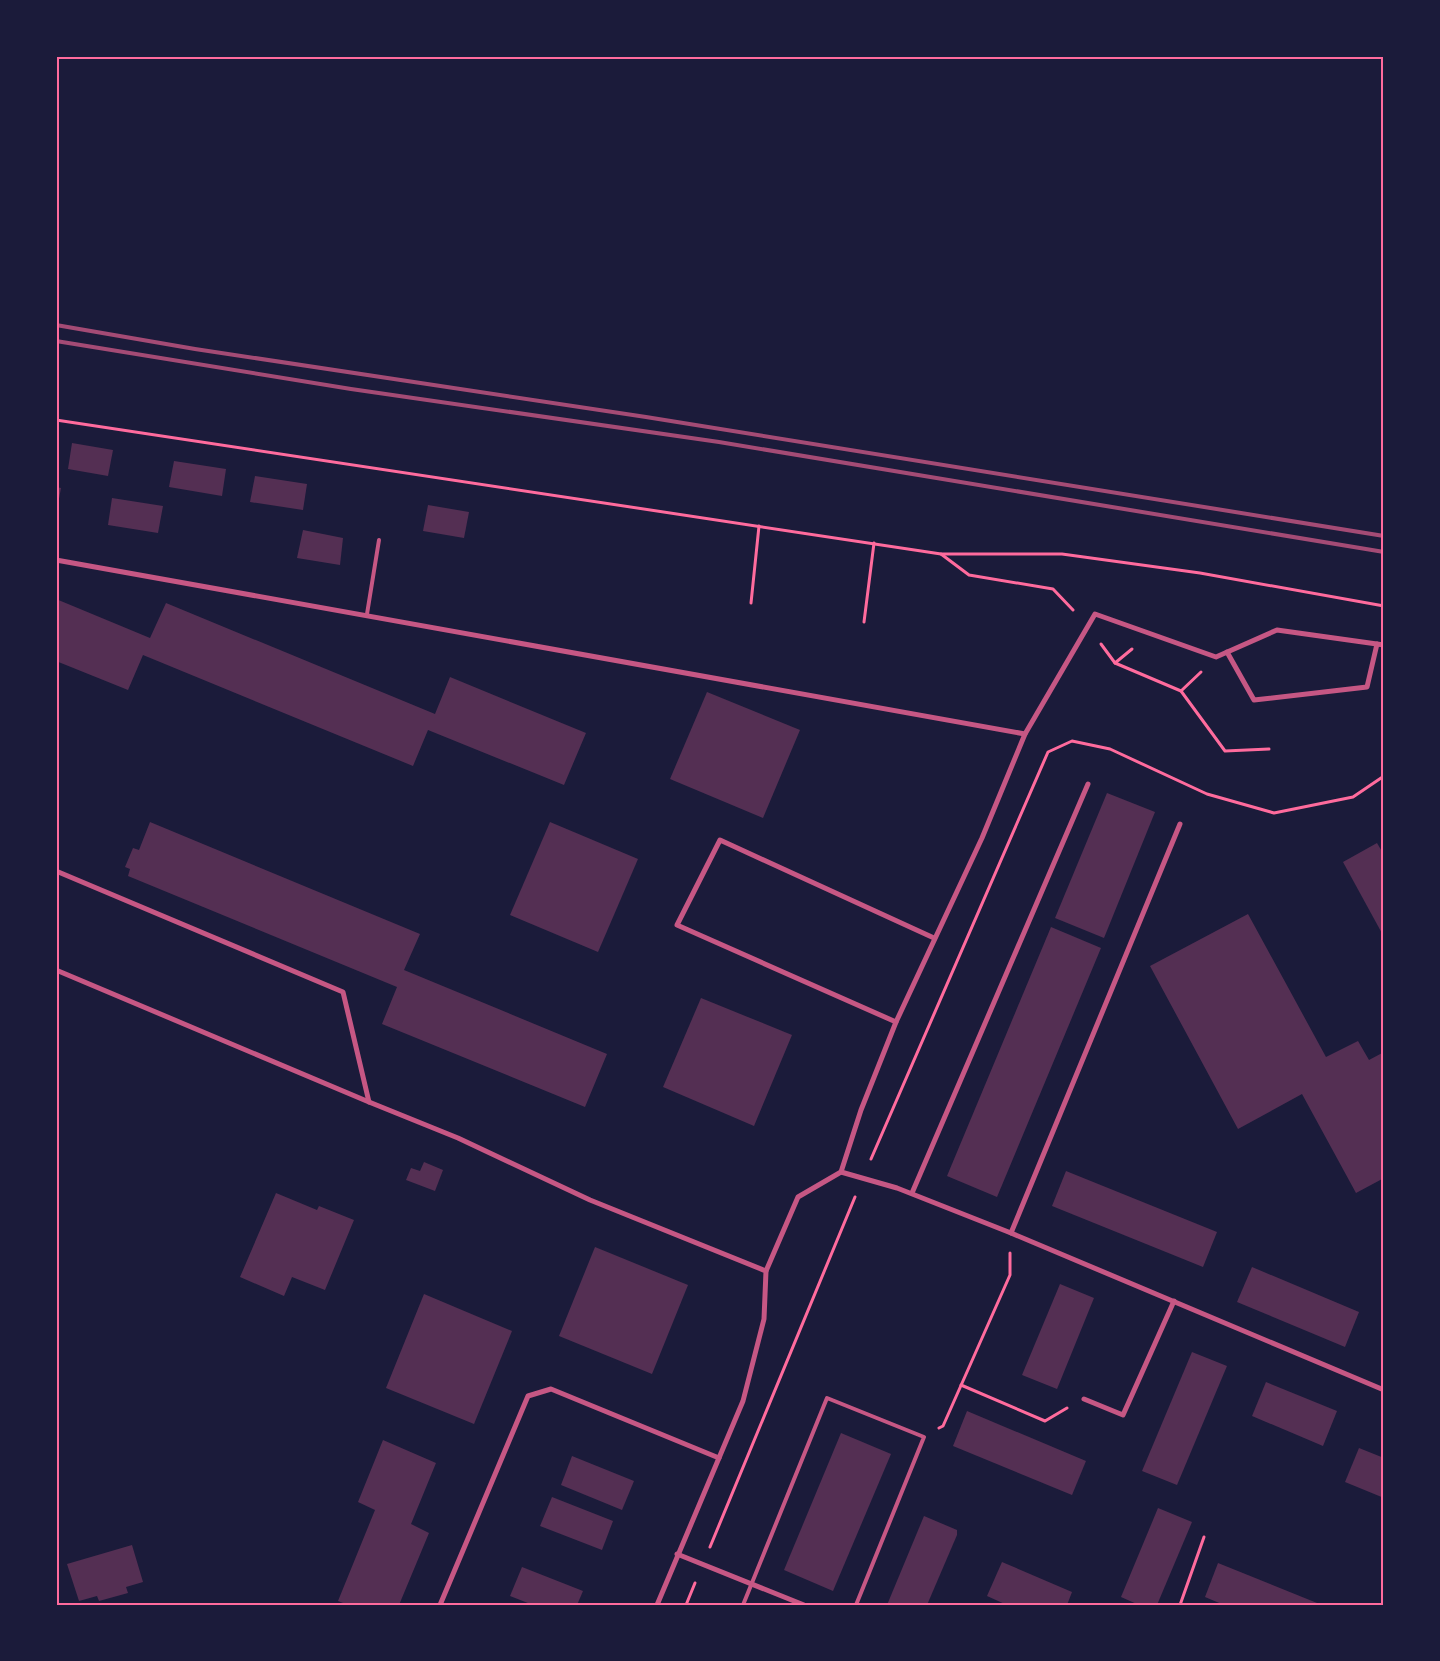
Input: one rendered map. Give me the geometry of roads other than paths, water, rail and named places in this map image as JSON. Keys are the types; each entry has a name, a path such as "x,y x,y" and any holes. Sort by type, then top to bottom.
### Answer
{"street":[{"path":"56,560 367,614 1025,734"},
{"path":"657,1605 743,1402 764,1320 766,1271 798,1196 841,1172 861,1110 896,1022 982,838 1025,734 1087,626 1096,614 1216,657 1277,630 1384,645"},
{"path":"1228,652 1254,700 1367,687 1377,644"},
{"path":"912,1194 1088,784"},
{"path":"1011,1233 1180,824"},
{"path":"896,1022 677,925 720,840 934,938"},
{"path":"56,871 343,992 369,1102"},
{"path":"56,970 458,1138 590,1200 766,1271"},
{"path":"841,1172 912,1194 1011,1233 1384,1390"},
{"path":"1084,1399 1123,1415 1174,1301"},
{"path":"440,1605 528,1396 551,1389 719,1458"},
{"path":"677,1554 804,1605"}],"lane":[{"path":"367,614 379,540"},
{"path":"743,1605 827,1398 924,1437 856,1605"}],"railway":[{"path":"56,325 195,349 646,417 1384,536"},
{"path":"56,341 351,389 719,442 1384,552"}]}
